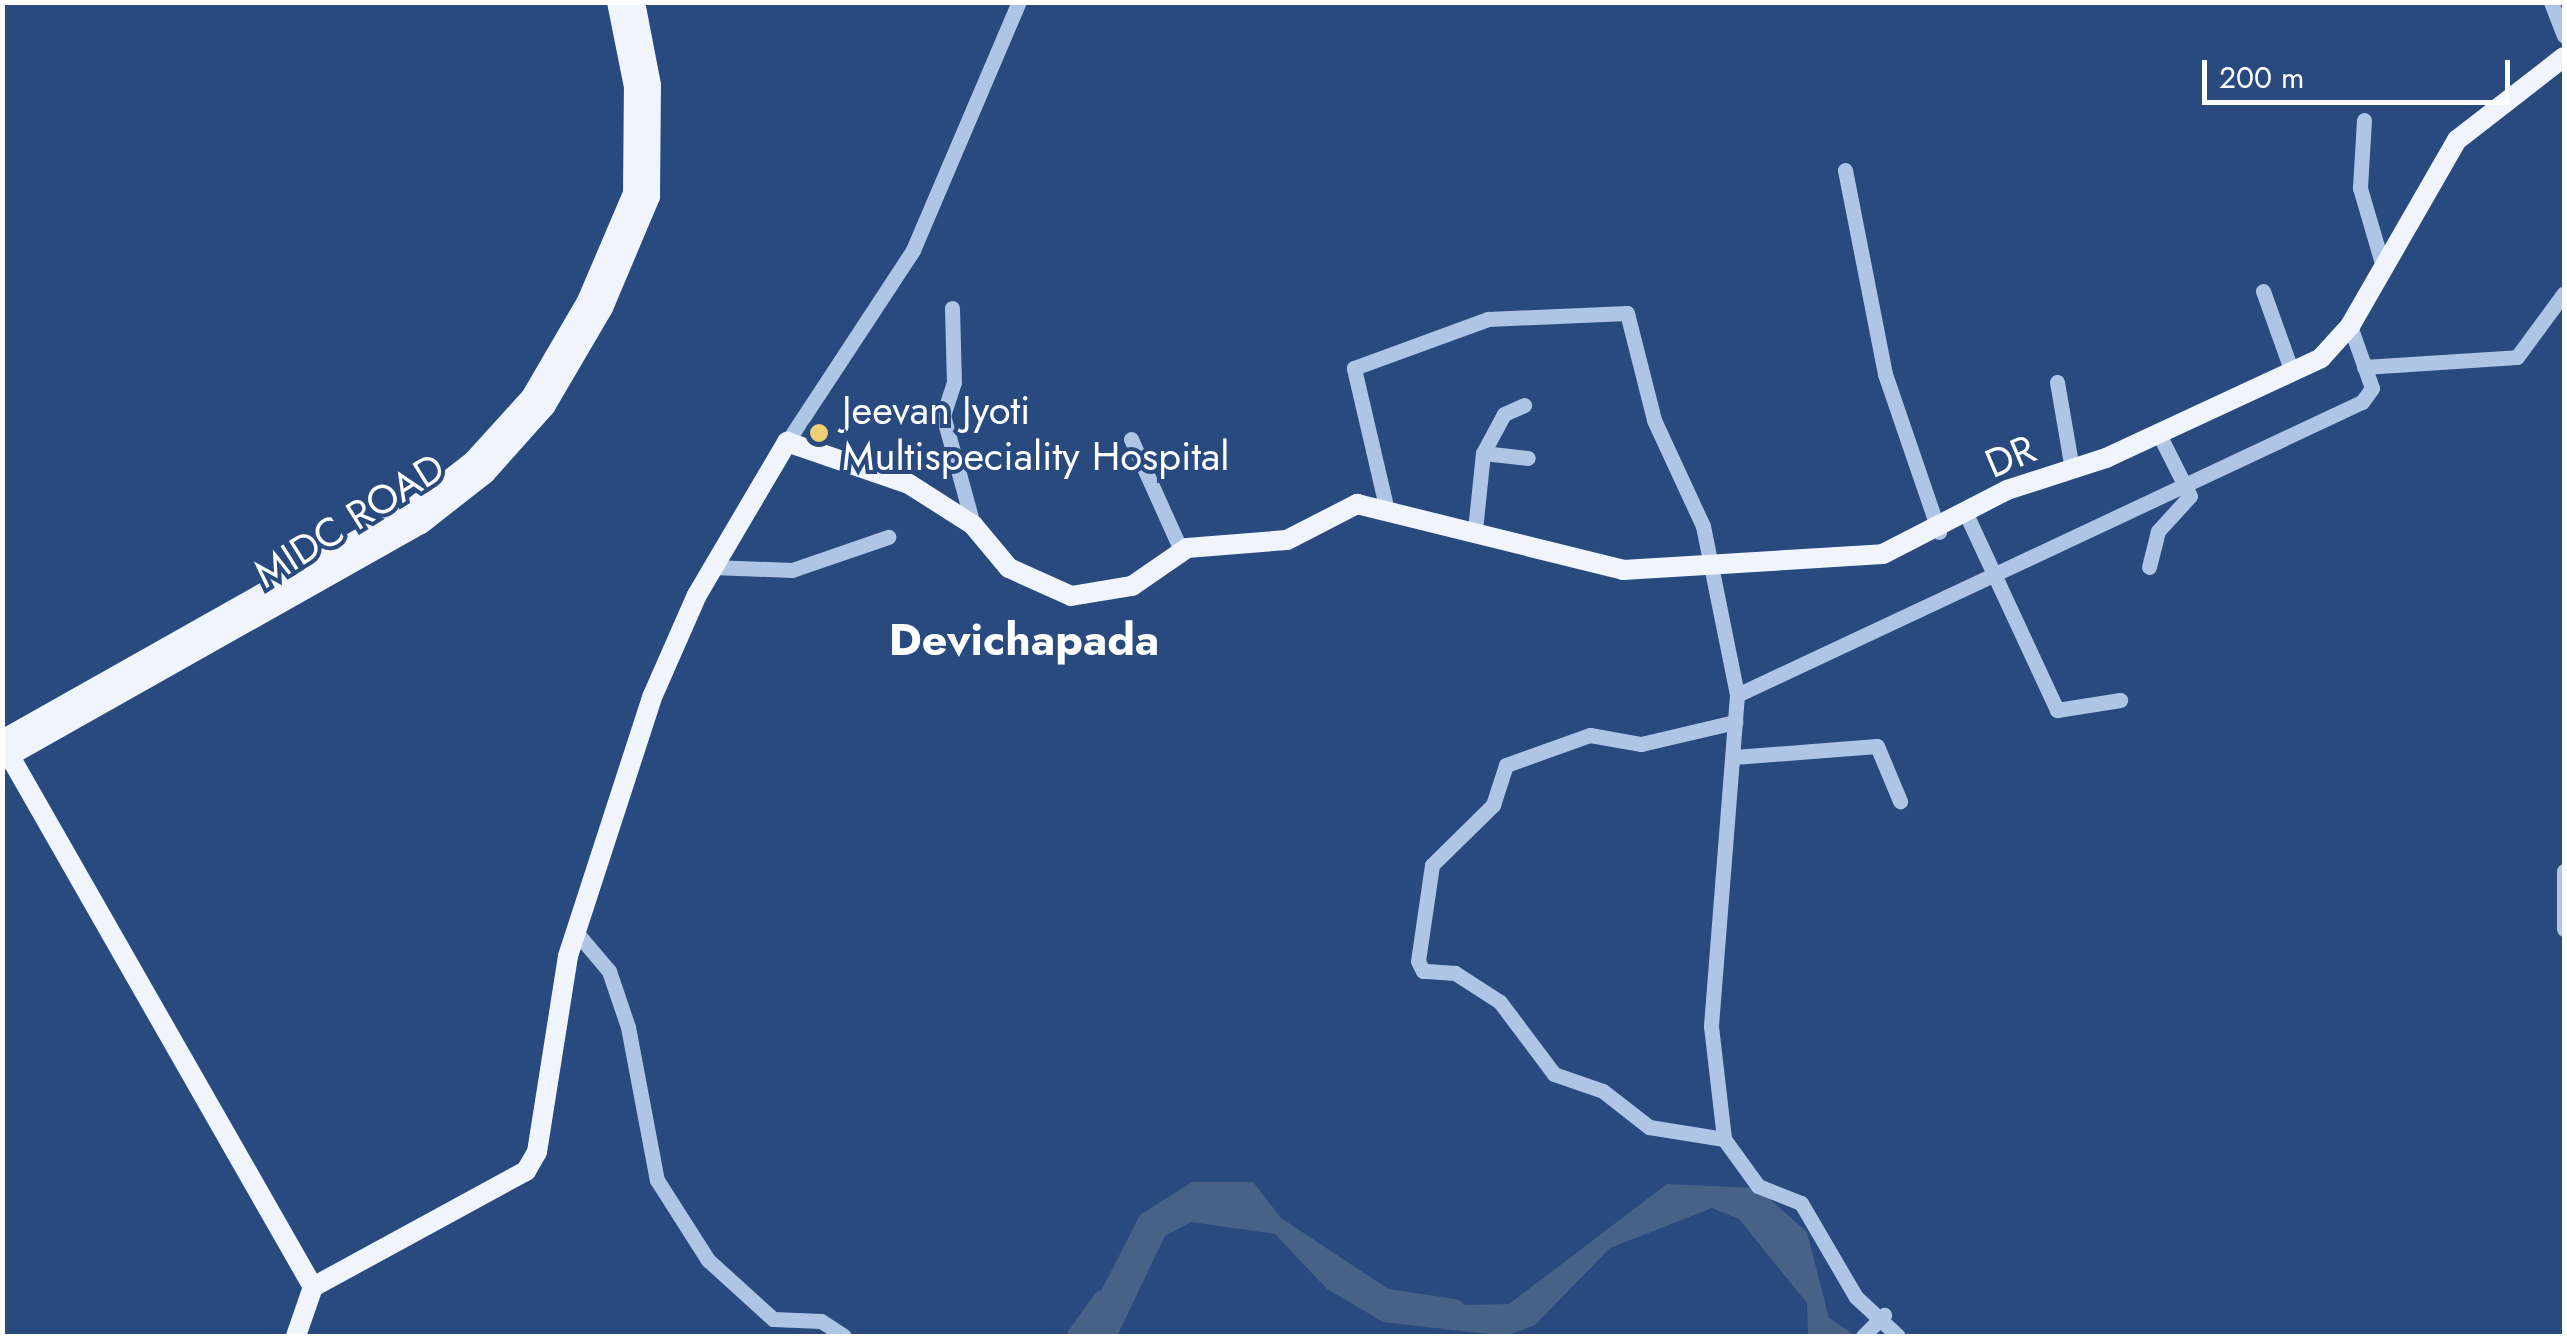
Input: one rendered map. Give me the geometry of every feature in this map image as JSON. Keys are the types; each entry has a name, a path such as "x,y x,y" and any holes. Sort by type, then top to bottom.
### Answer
{"main road":[{"name":"MIDC ROAD","path":"4,750 410,510 472,461 531,397 587,300 633,193 634,87 617,2"},
{"name":"MIDC ROAD","path":"4,750 420,524 485,474 545,407 603,308 650,197 651,85 635,2"},
{"name":"DR","path":"1182,550 1287,540 1330,514 1386,506 1594,566 1882,554 1940,532 1967,516 2292,372 2350,326 2457,140 2564,56"},
{"path":"296,1336 313,1287 526,1170 537,1152 576,932 653,695 714,567 787,442 872,467 972,525 1008,568 1071,596 1132,586 1182,550"},
{"path":"4,750 313,1287"}],"street":[{"path":"787,442 913,250 1018,2"},
{"path":"2551,2 2564,36"},
{"path":"2364,120 2360,188 2384,270"},
{"path":"1844,170 1885,374 1940,532"},
{"path":"2263,291 2292,372"},
{"path":"2364,367 2517,357 2564,293"},
{"path":"952,308 954,382 943,421 972,525"},
{"path":"1386,506 1354,368 1483,320 1621,310 1654,420 1703,526 1706,564 1737,695 1711,1026 1724,1139 1758,1186 1801,1203 1856,1297 1884,1315 1898,1336"},
{"path":"1737,695 1986,572 2362,402 2372,392 2350,326"},
{"path":"2058,382 2072,469"},
{"path":"1475,530 1484,453 1504,414 1524,405"},
{"path":"2150,567 2158,530 2190,496 2186,481 2159,434"},
{"path":"1131,439 1182,550"},
{"path":"1484,453 1528,458"},
{"path":"1967,516 1986,572 2057,710 2120,700"},
{"path":"714,567 792,570 888,537"},
{"path":"1724,1139 1649,1127 1603,1091 1554,1074 1500,1002 1454,972 1422,972 1418,960 1432,865 1489,811 1506,765 1590,735 1641,744 1735,722"},
{"path":"1734,757 1877,746 1900,801"},
{"path":"2564,870 2564,929"},
{"path":"576,932 610,970 657,1180 708,1260 773,1319 844,1334"},
{"path":"1863,1336 1884,1315"}],"water":[{"path":"1192,1182 1253,1182 1281,1218 1414,1306 1509,1304 1667,1184 1757,1188 1807,1232 1829,1318 1856,1336 1808,1336 1807,1303 1739,1219 1712,1208 1610,1248 1535,1325 1506,1336 1383,1322 1327,1289 1275,1234 1191,1222 1165,1236 1117,1336 1078,1336 1140,1215"}],"waterway":[{"path":"1388,1298 1455,1308"},
{"path":"1076,1336 1102,1299"}],"place":[{"name":"Jeevan Jyoti Multispeciality Hospital","path":"819,433"}],"district":[{"name":"Devichapada","path":"1024,640"}]}
